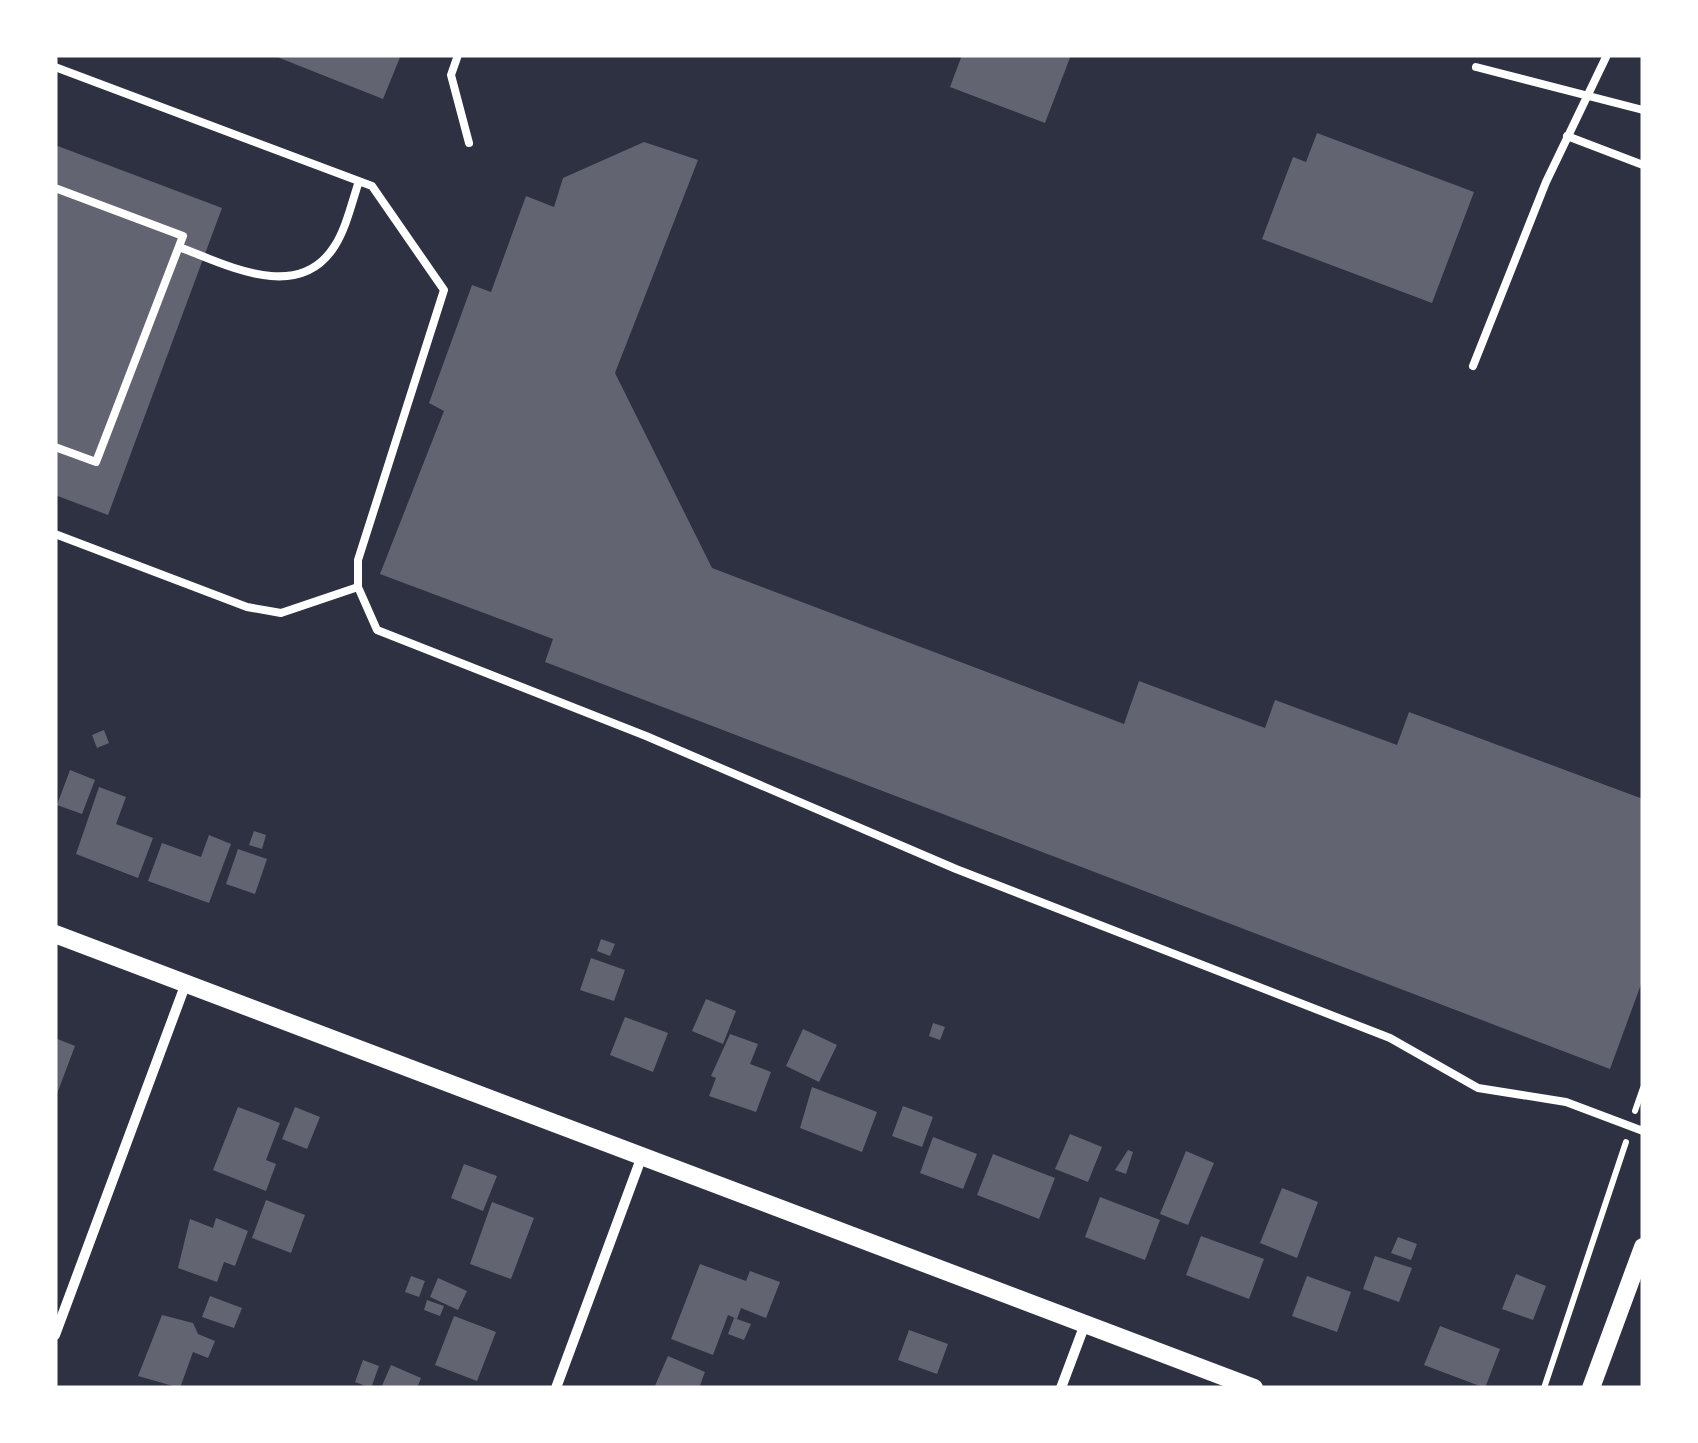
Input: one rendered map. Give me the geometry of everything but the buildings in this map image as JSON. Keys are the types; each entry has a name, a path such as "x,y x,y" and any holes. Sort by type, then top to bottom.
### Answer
{"street":[{"path":"55,934 1254,1388"},
{"path":"55,1335 186,984"},
{"path":"556,1388 642,1156"},
{"path":"1591,1388 1643,1248"},
{"path":"1060,1388 1084,1324"}],"lane":[{"path":"458,55 451,75 469,143"},
{"path":"1473,366 1567,136 1606,55"},
{"path":"55,67 372,186 444,290 358,560 358,586 377,630 646,736 956,868 1390,1038 1478,1088 1566,1102 1643,1131"},
{"path":"1476,67 1643,110"},
{"path":"1567,136 1643,165"},
{"path":"179,247 277,278 313,271 336,246 359,182"},
{"path":"55,188 183,236 96,462 55,447"},
{"path":"55,534 247,608 281,613 358,586"}],"path":[{"path":"1544,1388 1643,1088"}]}
